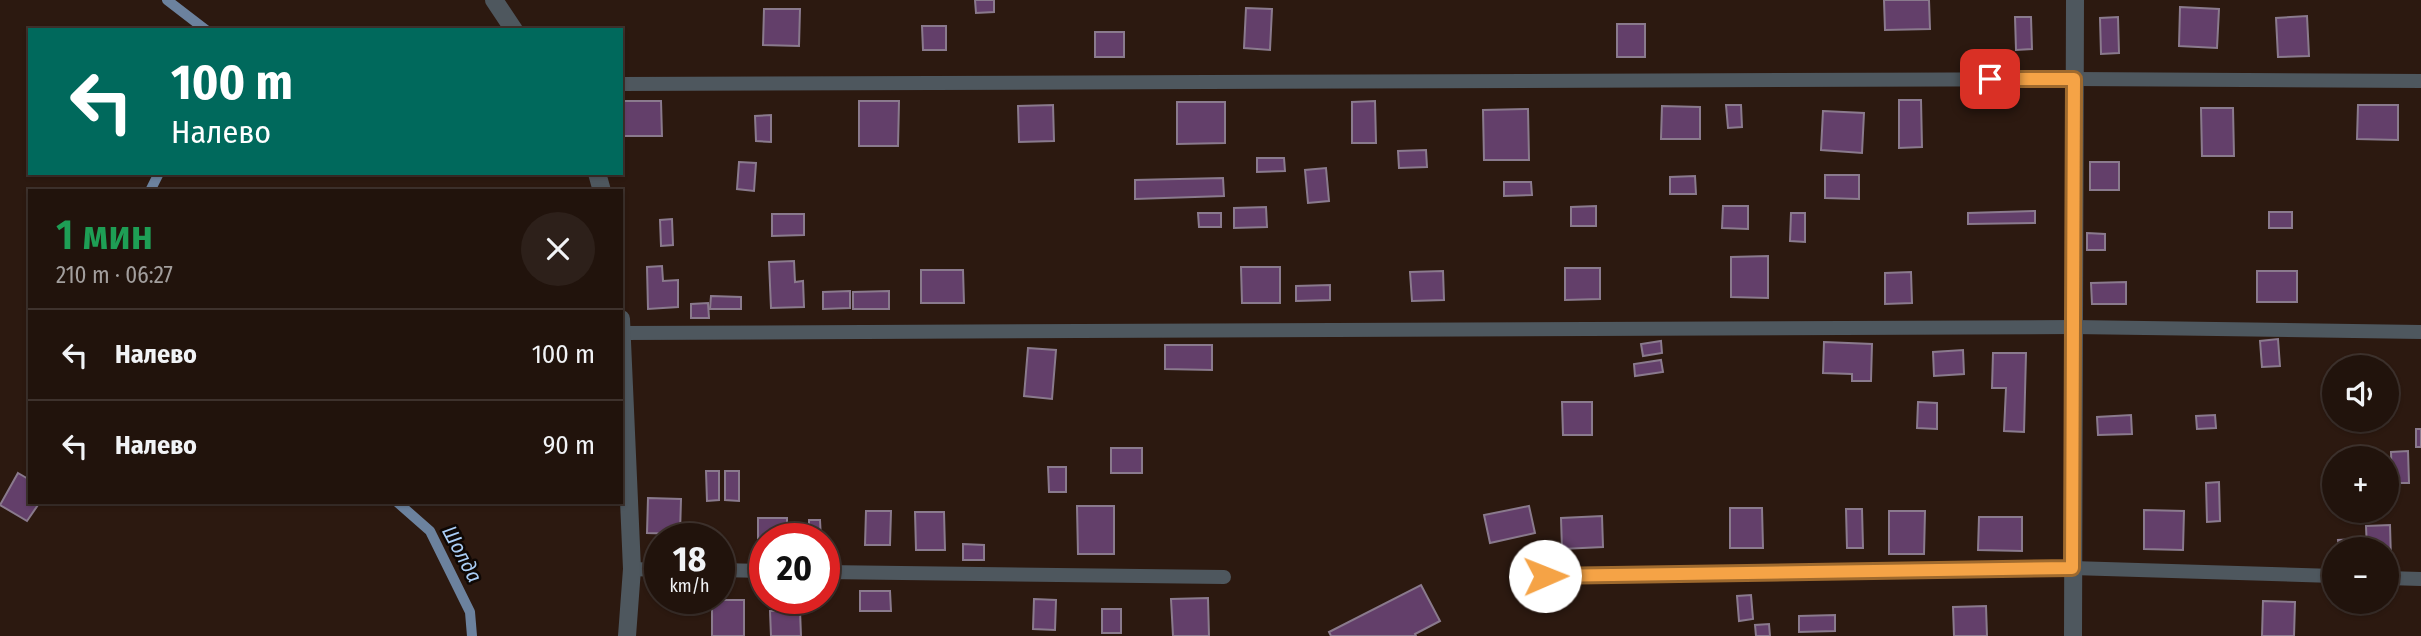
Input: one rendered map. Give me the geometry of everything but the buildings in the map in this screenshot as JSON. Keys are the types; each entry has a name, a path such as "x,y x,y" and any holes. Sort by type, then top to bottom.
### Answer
{"street":[{"path":"494,0 513,28"},
{"path":"2073,636 2075,0"},
{"path":"623,350 632,569 627,636"}],"lane":[{"path":"623,84 2074,79 2421,81"},
{"path":"623,326 2073,327 2421,332"},
{"path":"1545,576 2072,568 2322,576"},
{"path":"632,569 644,569"},
{"path":"840,572 1224,577"},
{"path":"2399,578 2421,579"}],"waterway":[{"name":"Шолда","path":"167,0 203,28"},
{"name":"Шолда","path":"151,189 158,175"},
{"name":"Шолда","path":"399,504 430,531 470,612 472,636"}],"route":[{"path":"1545,576 2072,568 2074,79 1990,79"}]}
